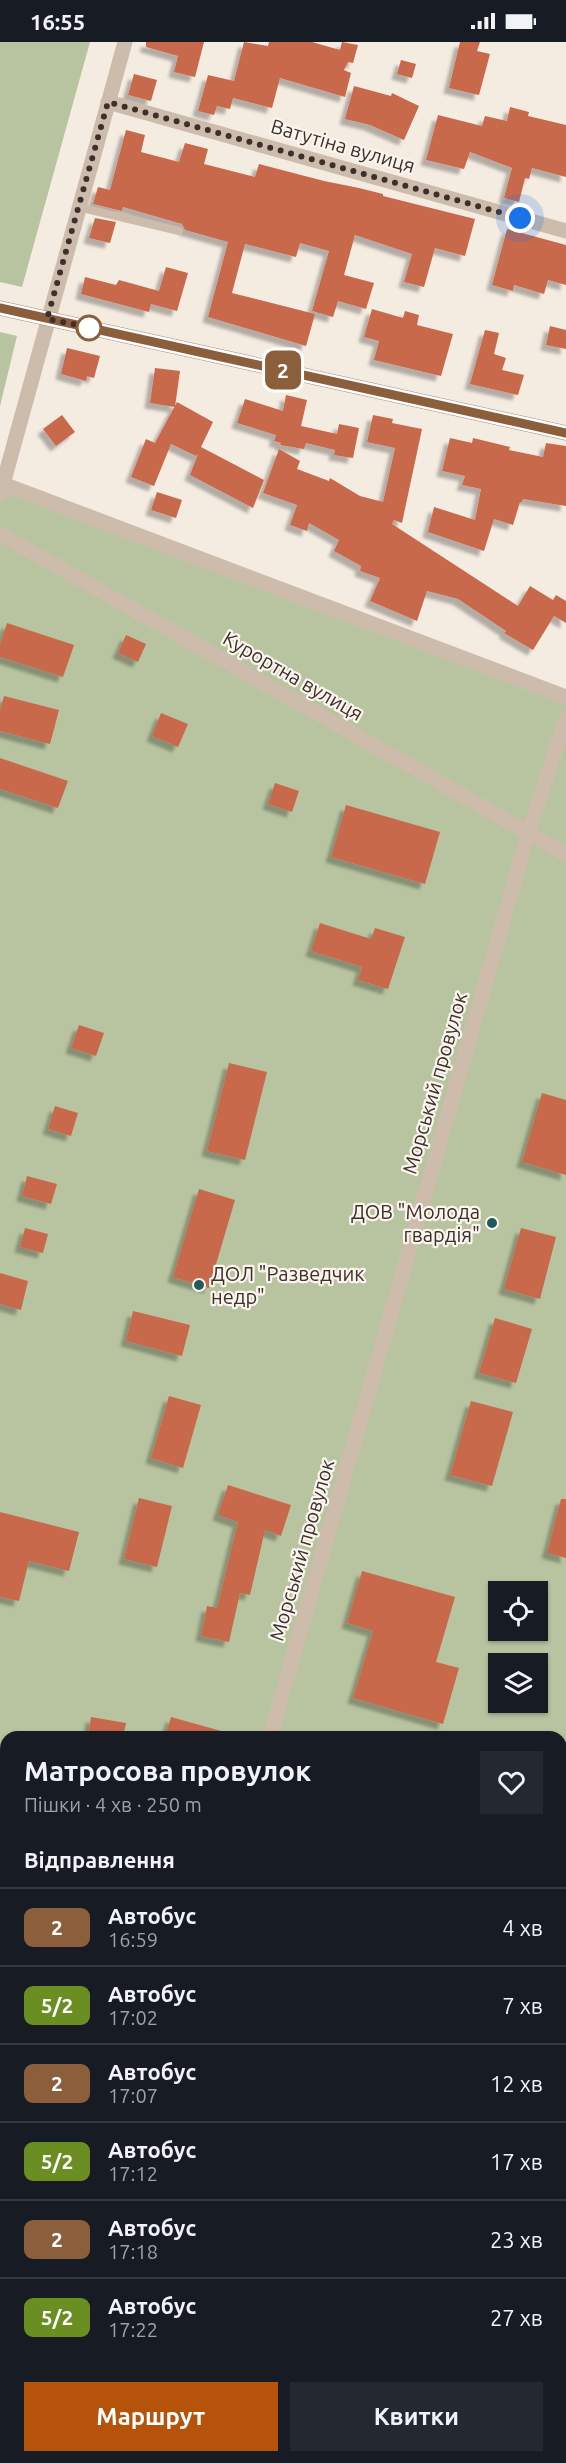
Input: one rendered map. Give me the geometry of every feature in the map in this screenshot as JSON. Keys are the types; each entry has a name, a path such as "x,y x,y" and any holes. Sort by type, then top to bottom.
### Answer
{"main road":[{"path":"0,308 566,433"}],"street":[{"path":"125,42 1,489 566,697"},
{"name":"Ватутіна вулиця","path":"108,102 566,231"},
{"name":"Курортна вулиця","path":"0,534 566,854"},
{"name":"Морський провулок","path":"272,1731 528,834 566,718"}],"lane":[{"path":"78,207 179,231"}],"green space":[{"path":"0,42 90,42 22,287 0,282"},
{"path":"0,332 17,336 0,406"},
{"name":"ДОЛ \"Разведчик недр\"","path":"3,488 566,698 566,1731 0,1731 0,503"}],"building":[{"path":"146,42 204,42 195,77 174,72 178,56 146,47"},
{"path":"244,42 268,46 269,42 312,42 340,50 342,42 358,45 353,63 348,62 344,70 351,73 345,97 280,78 272,108 233,98 230,109 217,106 214,115 198,111 208,75 234,81"},
{"path":"460,42 480,42 477,51 490,54 479,95 449,88"},
{"path":"401,60 416,64 412,78 397,74"},
{"path":"134,74 157,80 151,101 128,95"},
{"path":"354,86 391,96 392,93 419,106 404,140 370,125 345,119"},
{"path":"510,107 529,112 528,116 566,125 566,177 532,168 529,179 525,178 519,202 504,198 512,168 470,152 464,169 426,160 438,115 482,126 485,116 507,121"},
{"path":"126,130 145,135 141,152 179,162 185,143 208,149 204,164 255,177 259,164 475,219 465,256 435,248 424,287 404,282 412,254 355,235 344,275 374,283 366,309 338,301 333,317 312,311 329,251 300,243 296,257 245,244 232,293 315,314 306,346 208,317 228,242 185,230 182,224 123,207 122,211 93,204 98,187 110,190"},
{"path":"95,218 116,222 110,243 89,238"},
{"path":"507,229 566,245 566,285 548,280 544,294 514,285 513,291 492,285"},
{"path":"166,267 188,273 177,311 151,304 149,312 81,294 85,277 116,285 119,280 159,291"},
{"path":"372,309 403,318 405,311 419,315 417,325 453,334 441,376 374,360 379,341 364,337"},
{"path":"550,326 566,330 566,349 546,345"},
{"path":"485,330 499,333 494,354 506,358 502,370 524,375 518,395 470,384"},
{"path":"67,348 100,356 94,378 87,376 86,381 61,374"},
{"path":"155,368 180,371 175,407 150,403"},
{"path":"286,395 307,400 301,426 337,434 339,424 359,428 353,458 334,455 335,450 306,443 304,449 280,445 281,443 274,441 276,435 237,423 245,399 283,411"},
{"path":"177,402 213,422 201,447 264,480 253,508 190,475 198,454 196,456 171,444 154,486 131,477 146,439 155,443"},
{"path":"62,415 75,432 56,446 43,429"},
{"path":"373,415 393,419 392,423 422,429 402,523 394,520 392,524 518,606 530,586 553,600 556,595 566,601 566,623 554,616 533,650 504,633 506,631 458,599 427,591 417,621 370,601 380,578 360,571 361,566 334,551 339,540 309,523 307,531 290,525 297,505 263,493 279,449 300,461 297,469 329,481 330,478 360,496 383,502 395,448 367,442"},
{"path":"450,438 472,443 473,438 510,447 509,450 543,457 546,443 566,446 566,506 523,499 513,525 494,519 484,551 428,532 434,507 475,520 481,489 462,485 465,476 442,471"},
{"path":"157,492 182,500 176,518 151,510"},
{"path":"7,623 74,645 63,677 0,657 0,645"},
{"path":"126,635 146,644 138,662 118,653"},
{"path":"4,696 59,710 50,744 0,731 0,710"},
{"path":"161,713 188,724 178,747 152,736"},
{"path":"0,758 68,781 58,808 0,789"},
{"path":"275,783 299,791 292,812 268,804"},
{"path":"346,805 440,832 425,884 331,857"},
{"path":"320,923 371,939 375,928 405,937 388,989 358,980 362,967 311,951"},
{"path":"79,1025 104,1033 96,1056 71,1048"},
{"path":"229,1063 267,1072 245,1160 207,1151"},
{"path":"542,1093 566,1100 566,1175 522,1162"},
{"path":"55,1106 78,1113 71,1136 48,1129"},
{"path":"27,1176 57,1184 51,1204 22,1196"},
{"path":"199,1189 235,1200 209,1288 173,1277"},
{"path":"25,1228 48,1234 43,1253 20,1247"},
{"path":"521,1228 556,1237 540,1299 504,1289"},
{"path":"0,1273 28,1281 21,1310 0,1304"},
{"path":"133,1311 190,1325 182,1356 126,1341"},
{"path":"495,1318 532,1329 516,1383 479,1373"},
{"path":"169,1396 201,1405 183,1468 151,1458"},
{"path":"471,1401 513,1412 492,1486 450,1475"},
{"path":"228,1485 291,1505 281,1536 265,1530 250,1595 240,1593 229,1642 201,1636 207,1606 217,1608 238,1522 218,1515"},
{"path":"139,1498 172,1506 157,1567 124,1559"},
{"path":"561,1499 566,1499 566,1558 547,1553"},
{"path":"0,1512 79,1532 69,1571 29,1561 19,1601 0,1597"},
{"path":"362,1571 455,1597 436,1662 459,1668 443,1724 353,1698 373,1631 347,1623"},
{"path":"91,1717 126,1723 124,1731 89,1731"},
{"path":"171,1717 221,1731 167,1731"}],"bus line":[{"name":"2","path":"0,308 566,433"}],"place":[{"name":"ДОВ \"Молода гвардія\"","path":"492,1223"},
{"name":"ДОЛ \"Разведчик недр\"","path":"199,1285"}],"route":[{"path":"89,328 92,328 47,319 108,102 520,218"}]}
